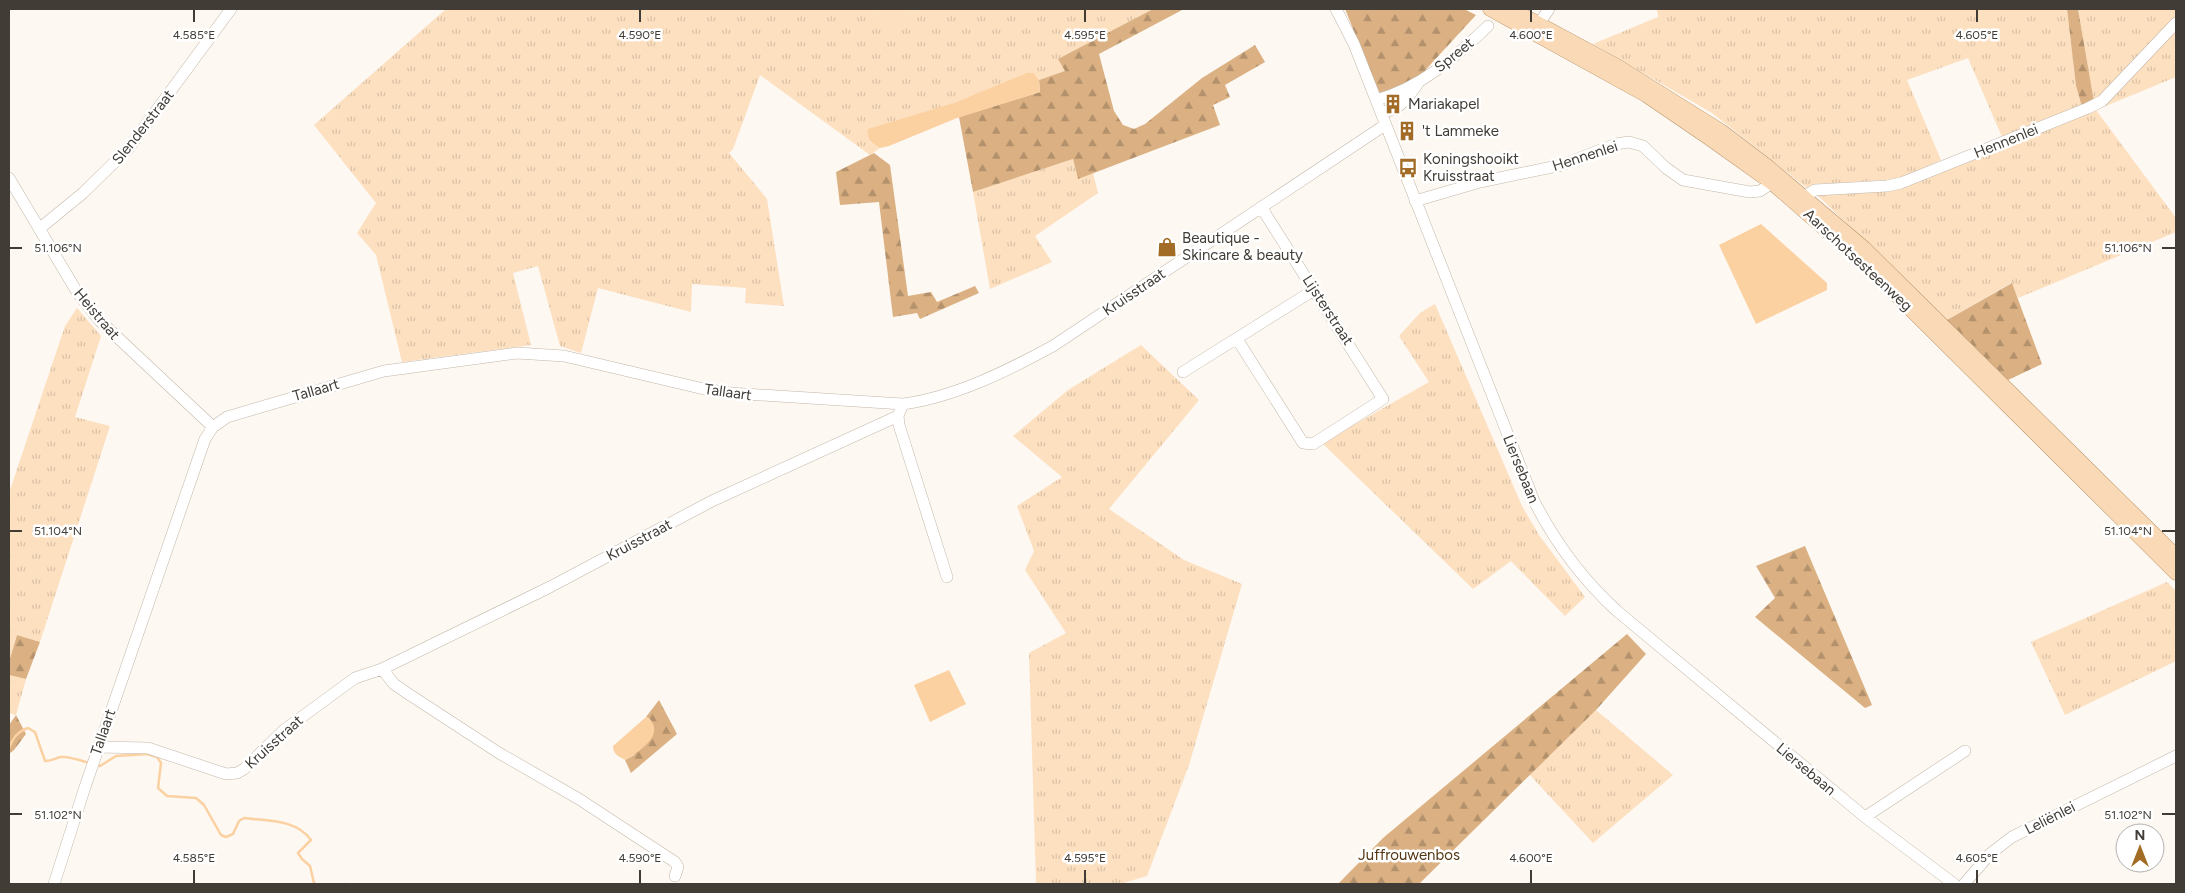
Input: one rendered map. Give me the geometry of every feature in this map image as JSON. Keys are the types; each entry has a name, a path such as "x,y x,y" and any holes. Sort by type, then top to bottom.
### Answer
{"main road":[{"name":"Aarschotsesteenweg","path":"1490,9 1618,66 1721,131 1804,197 1864,248 2176,556"},
{"name":"Aarschotsesteenweg","path":"1511,9 1536,28 1646,95 1772,183 1862,261 2176,573"}],"street":[{"name":"Slenderstraat","path":"39,229 103,175 128,149 230,9"},
{"name":"Liersebaan","path":"1336,9 1354,44 1534,501 1555,540 1570,562 1617,611 1865,817 1954,884"},
{"path":"1536,28 1549,9"},
{"name":"Hennenlei","path":"1804,197 1815,190 1878,187 1901,183 2088,108 2102,101 2176,22"},
{"name":"Spreet","path":"1376,100 1419,82 1458,55 1488,26"},
{"name":"Spreet","path":"1381,112 1395,110 1419,82"},
{"name":"Kruisstraat","path":"903,404 932,399 1021,363 1053,346 1385,125"},
{"name":"Hennenlei","path":"1415,201 1480,182 1562,165 1616,144 1629,142 1643,146 1675,176 1688,182 1750,192 1760,192 1772,183"},
{"name":"Heistraat","path":"9,178 77,292 100,322 213,427"},
{"name":"Lijsterstraat","path":"1237,339 1303,443 1313,444 1383,399 1261,207"},
{"path":"1183,372 1314,290"},
{"name":"Tallaart","path":"54,884 98,747 204,438 213,427 236,413 384,371 492,355 523,353 564,356 704,389 730,393 903,404"},
{"path":"903,404 898,416 899,425 947,576"},
{"name":"Kruisstraat","path":"98,747 148,748 219,772 237,773 244,769 284,730 355,678 382,668 550,587 712,501 898,416"},
{"path":"382,668 394,684 407,693 499,753 579,799 675,862 678,867 675,876"},
{"path":"1865,817 1966,751"},
{"name":"Leliënlei","path":"1964,884 1990,854 2012,837 2176,756"}],"green space":[{"path":"446,9 873,9 891,27 916,9 1153,9 1059,59 1066,71 1039,80 1034,73 1026,73 954,103 870,142 880,148 870,155 760,75 733,149 729,153 767,199 784,306 745,303 746,288 692,284 691,312 598,288 581,353 560,346 538,266 513,273 531,345 402,362 376,255 357,233 376,203 314,125"},
{"path":"873,9 916,9 891,28"},
{"path":"1153,9 1184,9 1099,54 1114,111 1123,125 1134,129 1145,124 1202,78 1255,45 1265,62 1225,85 1230,97 1213,105 1220,125 1078,179 1073,159 973,192 959,117 1040,92 1039,80 1065,71 1058,59"},
{"path":"1345,9 1464,9 1476,15 1419,77 1380,95"},
{"path":"1657,9 2067,9 2076,86 2082,107 2002,137 1968,58 1907,80 1941,160 1901,179 1816,184 1808,189 1712,113 1593,44 1658,17"},
{"path":"2067,9 2078,9 2094,102 2082,107 2076,86"},
{"path":"2078,9 2176,9 2176,77 2096,110 2176,218 2176,232 2018,298 2011,283 1947,320 1816,194 1890,190 2095,110"},
{"path":"874,153 890,165 908,296 931,292 937,302 975,286 979,293 920,319 917,313 893,317 879,202 840,205 836,172"},
{"path":"1073,159 1078,178 1093,173 1098,193 1035,236 1052,262 990,289 973,192"},
{"path":"2012,283 2042,364 2008,380 1947,320"},
{"path":"1435,304 1522,506 1539,535 1585,597 1565,616 1511,561 1473,589 1322,443 1429,382 1399,336 1420,313"},
{"path":"77,308 101,336 75,417 110,426 40,642 17,635 9,662 9,493 65,326"},
{"path":"1141,345 1199,400 1109,509 1184,560 1242,584 1189,765 1147,876 1120,884 1036,884 1029,653 1066,633 1025,570 1034,551 1017,506 1062,477 1013,436 1068,390"},
{"path":"1805,546 1872,705 1865,708 1755,617 1775,598 1756,566"},
{"path":"2167,582 2176,591 2176,661 2065,715 2031,642"},
{"name":"Juffrouwenbos","path":"1627,634 1646,654 1596,710 1419,884 1338,884 1383,838"},
{"path":"17,635 40,642 26,679 9,675 9,662"},
{"path":"9,675 26,679 16,715 9,713"},
{"path":"659,700 677,734 631,773 625,760 634,755 650,719 646,717"},
{"path":"1596,710 1673,775 1593,843 1529,774"},
{"path":"16,715 26,734 9,754 9,725"}],"shaded area":[{"path":"1026,73 1034,73 1039,80 1040,92 957,118 889,146 880,148 869,139 868,129 954,103"},
{"path":"1761,224 1827,283 1827,290 1756,324 1719,245"},
{"path":"949,670 966,704 930,722 914,685"},
{"path":"646,717 650,719 654,727 651,739 643,748 625,760 618,756 613,746"}],"waterway":[{"path":"9,748 16,736 28,728 35,732 45,761 63,757 89,763"},
{"path":"97,765 100,766 116,756 147,754 157,757 161,763 158,788 167,796 196,798 204,805 221,835 226,837 233,834 239,821 244,818 280,822 297,828 311,840 298,853 310,866 314,883 316,884"}],"place":[{"name":"Mariakapel","path":"1393,104"},
{"name":"'t Lammeke","path":"1407,131"},
{"name":"Koningshooikt Kruisstraat","path":"1408,168"},
{"name":"Beautique - Skincare & beauty","path":"1167,247"}]}
